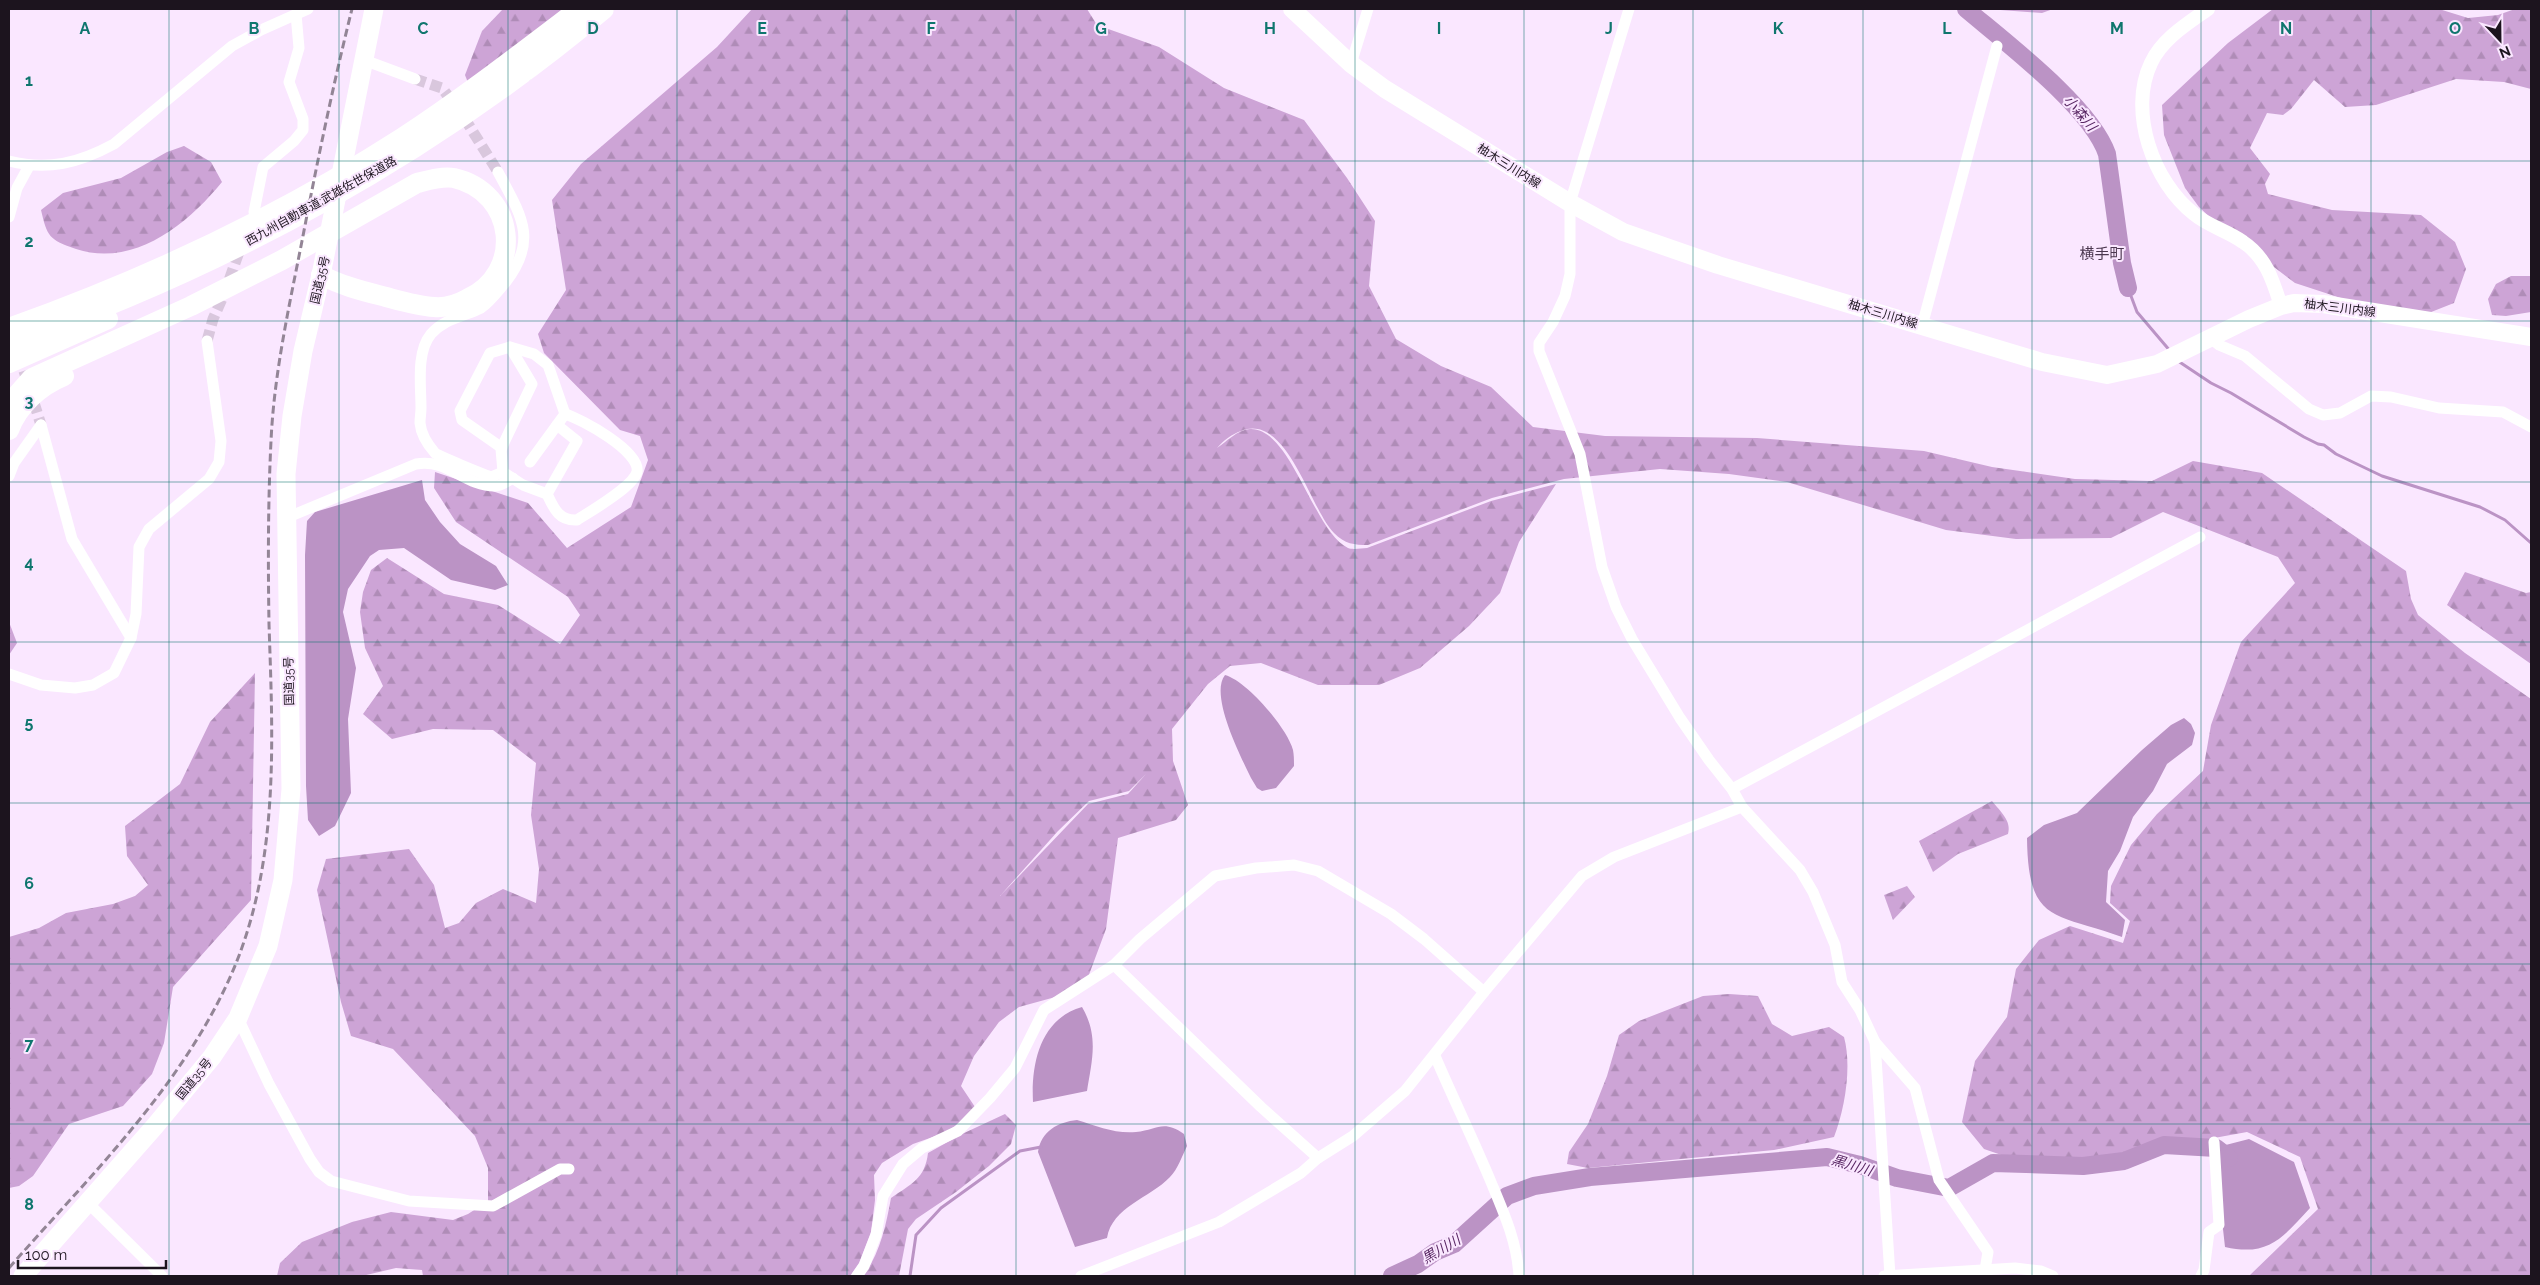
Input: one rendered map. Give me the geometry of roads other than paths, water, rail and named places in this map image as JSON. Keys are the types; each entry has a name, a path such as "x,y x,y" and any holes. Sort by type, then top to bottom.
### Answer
{"highway":[{"name":"国道35号","path":"23,1276 88,1203 212,1057 238,1018 268,946 283,880 291,789 286,474 292,416 303,351 321,275 374,9"},
{"name":"西九州自動車道;武雄佐世保道路","path":"9,342 110,305 228,244 357,183 489,77 579,9"},
{"name":"西九州自動車道;武雄佐世保道路","path":"407,143 498,90 604,9"},
{"path":"9,430 15,415 47,383 185,323 284,264 353,226 417,183 434,178 453,178 472,184 490,197 502,217 508,236 504,260 493,282 481,293 460,303 436,307 341,286 321,275"},
{"name":"西九州自動車道;武雄佐世保道路","path":"9,328 228,244"},
{"path":"9,363 133,307 228,244"},
{"path":"9,404 32,378 284,264"}],"main road":[{"name":"柚木三川内線","path":"1292,9 1352,64 1385,89 1570,203 1623,232 1657,246 2042,362 2107,375 2157,364 2281,306 2294,303 2323,304 2531,337"}],"street":[{"path":"9,161 29,166 71,163 114,144 232,46 308,9"},
{"path":"1352,64 1368,9"},
{"path":"1629,9 1570,203 1570,274 1565,296 1553,322 1539,343 1539,351 1580,454 1602,567 1616,607 1632,639 1708,760 1732,789 1742,807 1800,870 1813,892 1835,945 1842,982 1860,1010 1875,1042 1915,1088 1939,1180 1988,1252 1985,1274"},
{"path":"2208,9 2173,34 2151,63 2141,103 2146,132 2165,182 2194,215 2244,242 2262,259 2272,276 2281,306"},
{"path":"254,212 263,167 294,141 303,130 303,119 289,82 299,48 296,14"},
{"path":"1922,326 1997,46"},
{"path":"364,60 415,79"},
{"path":"9,217 17,188 29,166"},
{"path":"498,172 524,228 525,244 511,275 482,307 443,322 430,336 420,365 420,423 426,442 437,455 460,463 491,478 502,472"},
{"path":"2208,339 2245,356 2309,409 2323,415 2340,413 2371,396 2391,396 2439,408 2503,412 2531,427"},
{"path":"9,674 40,685 75,688 94,685 114,673 132,638 136,614 139,548 149,529 209,479 219,462 221,442 207,341"},
{"path":"502,472 502,448 532,384 510,347"},
{"path":"502,448 462,420 460,411 490,353 510,347 534,354 548,365 565,414"},
{"path":"502,472 547,494 554,510 561,517 569,520 577,520 630,484 637,472 636,463 630,454 606,435 577,418 565,414"},
{"path":"530,462 565,414"},
{"path":"9,476 14,463 41,425 72,539 132,638"},
{"path":"547,494 578,441 557,425"},
{"path":"286,518 336,496 422,463 439,464 475,483 497,486 514,478"},
{"path":"1732,789 2200,537"},
{"path":"1080,1276 1219,1222 1301,1173 1318,1158 1353,1136 1405,1091 1435,1056 1484,992 1582,876 1592,868 1694,824 1742,807"},
{"path":"858,1276 876,1236 883,1196 903,1164 922,1148 958,1130 990,1098 1015,1068 1044,1010 1114,964 1140,939 1215,876 1256,868 1294,865 1318,871 1390,914 1424,939 1484,992"},
{"path":"1114,964 1261,1107 1318,1158"},
{"path":"238,1018 269,1084 310,1160 319,1172 331,1180 409,1201 493,1206 560,1169 569,1169"},
{"path":"1875,1042 1890,1276"},
{"path":"1435,1056 1473,1138 1511,1229 1518,1260 1519,1276"},
{"path":"2201,1276 2204,1270 2209,1232 2219,1225 2214,1142"},
{"path":"88,1203 162,1276"},
{"path":"1884,1276 1985,1274 2015,1268 2041,1271 2053,1276"}],"waterway":[{"name":"小森川","path":"1966,9 2024,57 2066,96 2084,116 2098,136 2107,154 2122,263 2128,288"},
{"path":"2128,288 2137,312 2171,352"},
{"path":"2178,361 2211,383 2304,437 2324,445 2336,454 2382,476 2480,507 2505,520 2531,543"},
{"name":"黒川川","path":"1392,1276 1418,1264 1435,1252 1454,1244 1507,1196 1534,1186 1590,1177 1827,1157 1860,1165 1897,1178 1949,1188 1993,1163 2083,1166 2124,1161 2164,1145 2216,1148 2229,1158"},
{"path":"910,1276 916,1235 941,1208 1020,1151 1041,1147"}],"tunnel":[{"path":"415,79 442,88 465,119 498,172"},
{"path":"207,341 213,319 225,292 241,246"},
{"path":"19,355 41,425"}],"railway":[{"path":"9,1268 128,1134 182,1062 206,1024 227,984 244,941 256,897 265,853 271,762 272,716 268,533 271,441 275,391 287,316 313,183 352,9"}],"district":[{"name":"横手町","path":"2102,254"}]}
